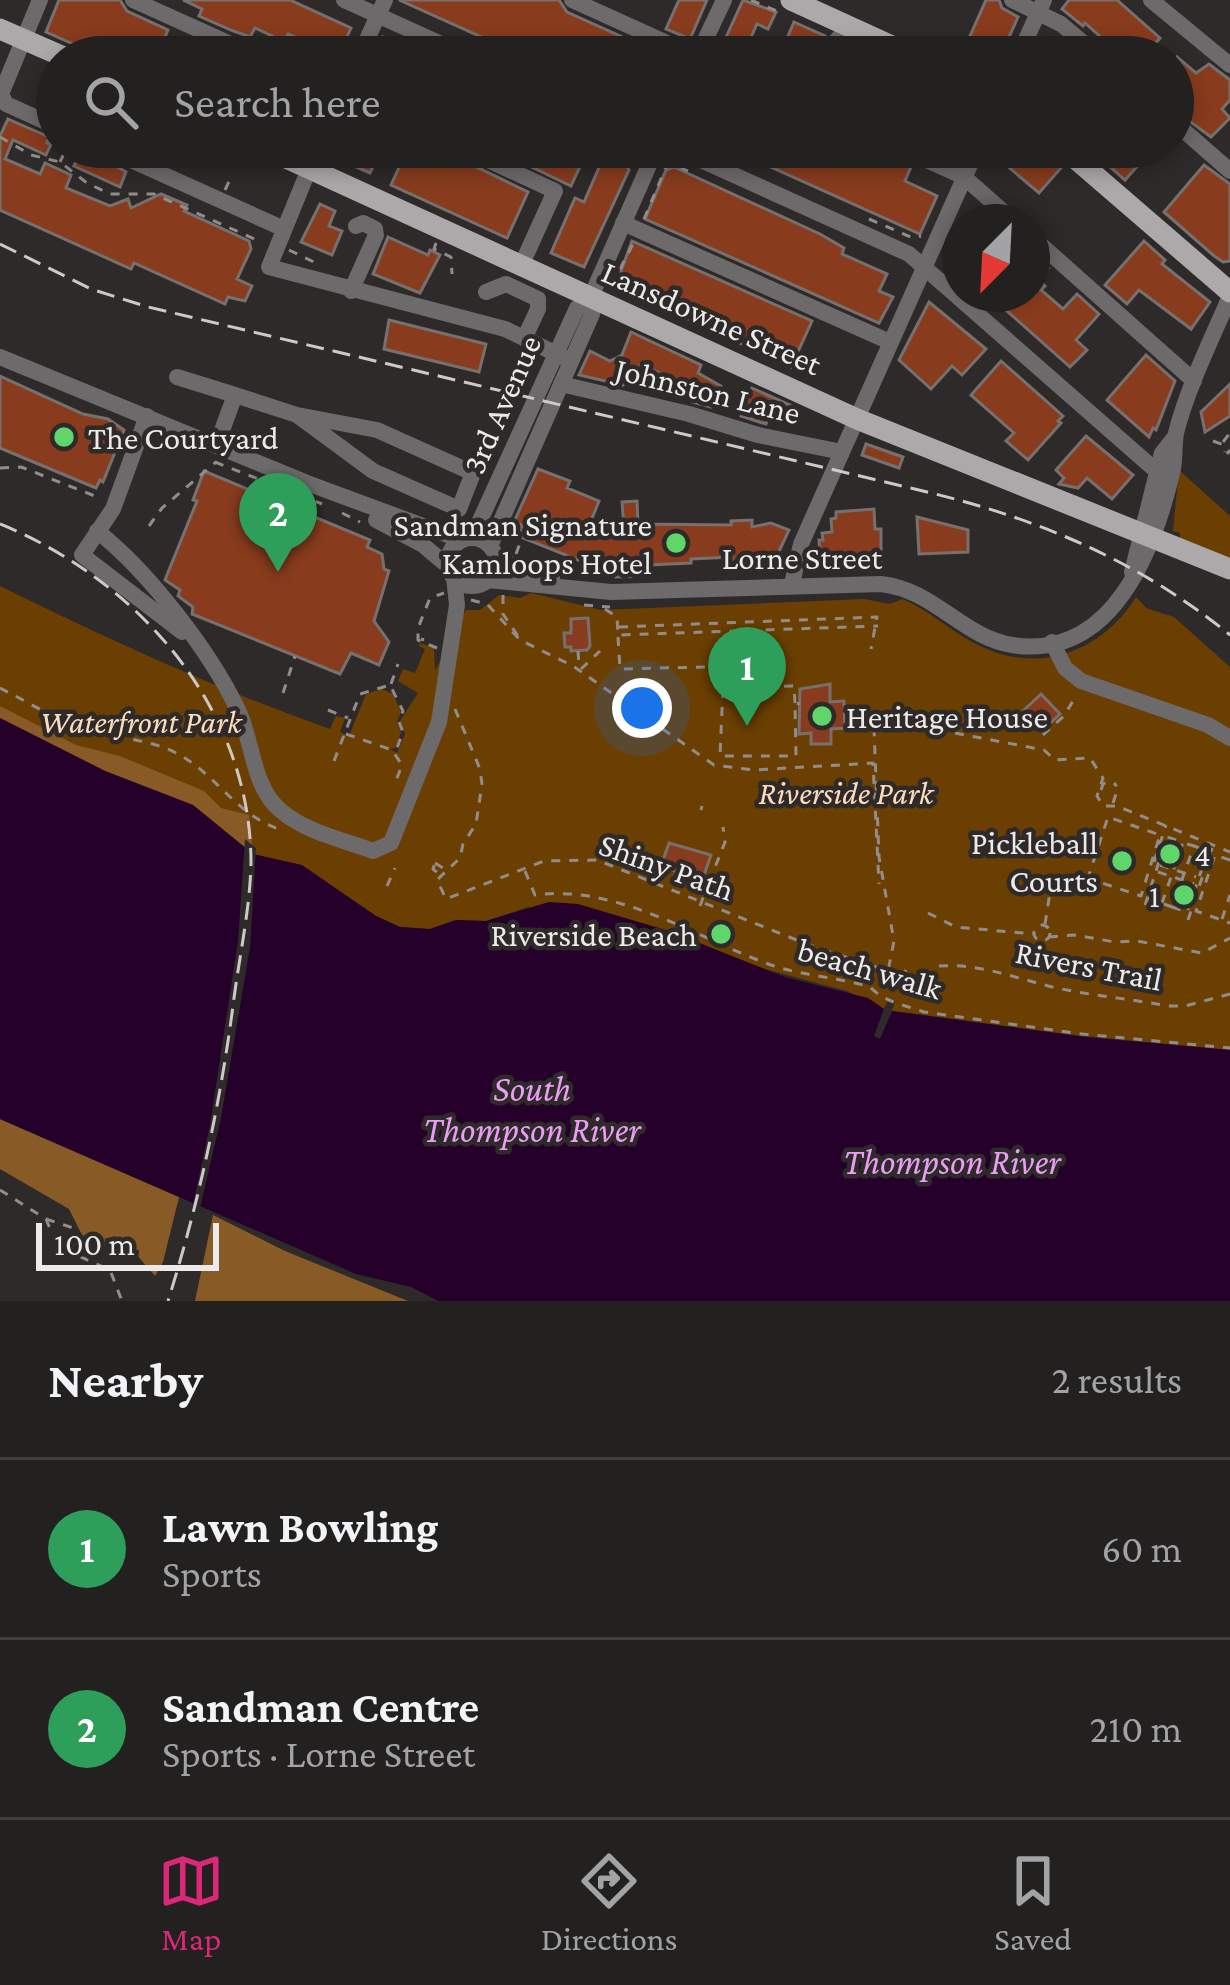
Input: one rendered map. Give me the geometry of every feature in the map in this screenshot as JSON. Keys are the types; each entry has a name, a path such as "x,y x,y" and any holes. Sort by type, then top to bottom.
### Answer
{"main road":[{"path":"788,7 847,36"},
{"path":"0,28 36,45"},
{"path":"1086,168 1230,294"},
{"name":"Lansdowne Street","path":"308,169 857,419 1230,569"}],"street":[{"path":"36,116 2,98 40,0"},
{"path":"134,0 213,36"},
{"path":"344,0 381,8 432,36"},
{"path":"572,0 652,36"},
{"path":"708,36 724,0"},
{"path":"1012,0 1044,12 1075,36"},
{"path":"1151,0 1230,65"},
{"path":"368,36 381,8"},
{"path":"1194,139 1230,171"},
{"path":"149,168 282,228"},
{"path":"506,168 555,190 521,266"},
{"name":"3rd Avenue","path":"493,551 561,384 578,308 590,299 631,227 650,168"},
{"path":"702,168 909,254 1157,472 1163,481 1158,514"},
{"path":"944,168 964,177 995,204"},
{"path":"792,584 800,544 968,168"},
{"path":"308,169 269,267 470,319 525,337 564,357"},
{"path":"351,291 376,235 371,226 356,226"},
{"path":"631,227 890,343"},
{"path":"1050,253 1194,381"},
{"path":"486,292 506,284 538,299 525,337"},
{"path":"1148,535 1174,463 1175,437 1194,381 1230,294"},
{"path":"0,357 147,416 217,456 307,483 493,551 495,569 472,590 455,621 440,715 391,843 373,851 290,818 268,795 238,710 141,570 97,531"},
{"name":"3rd Avenue","path":"466,539 564,357"},
{"path":"177,377 296,415 377,430 473,472 459,509 373,471 296,415"},
{"name":"Johnston Lane","path":"561,384 842,452"},
{"path":"217,456 236,395"},
{"path":"147,416 116,490 114,506 82,555 190,637"},
{"path":"1175,437 1162,453 1157,472 1148,556 1097,623 1052,642 1069,673 1084,682 1208,725 1230,738"},
{"path":"307,483 423,545 472,590"},
{"path":"451,572 449,554 466,539"},
{"name":"Lorne Street","path":"493,551 512,566 602,600"},
{"name":"Lorne Street","path":"472,590 602,600 792,584 891,585 928,598 996,641 1028,646 1052,642"}],"path":[{"path":"752,0 788,7"},
{"path":"0,136 36,156"},
{"path":"68,168 110,194 154,194 259,241"},
{"path":"620,269 631,227 665,168"},
{"path":"224,194 232,175"},
{"path":"436,242 434,249 451,257 452,274"},
{"path":"1213,441 1227,439 1227,452"},
{"path":"149,526 217,456 365,524"},
{"path":"0,467 21,466 103,499"},
{"path":"515,555 522,538"},
{"path":"472,590 520,640 573,666 708,763 754,770 874,763 879,884"},
{"name":"Shiny Path","path":"472,590 430,598 417,634 418,640 436,648 482,778 476,824 460,858 436,881 444,898 452,900 544,861 597,860 700,904 882,971 892,968 894,941 879,857 874,728 918,726 1044,751 1055,760 1090,758 1103,778 1099,803"},
{"path":"602,600 617,616 620,669 706,667"},
{"path":"617,627 877,617 872,649"},
{"path":"618,635 878,626"},
{"path":"578,651 580,668 600,651"},
{"path":"283,693 296,656"},
{"path":"395,753 403,732 399,722 403,711 390,686 398,664"},
{"path":"1043,735 1064,716 1084,682"},
{"path":"334,761 360,694 390,686"},
{"path":"794,686 797,704 796,756 720,756 723,687 794,686"},
{"path":"0,688 86,730 148,742 177,754 201,769 237,807 264,824 291,832"},
{"path":"328,710 350,718"},
{"path":"344,733 395,753 402,765 394,786"},
{"path":"1102,811 1103,784 1112,780 1118,788 1113,803"},
{"path":"1099,803 1230,852"},
{"path":"1108,818 1160,836 1141,896 1093,880 1088,878 1108,818"},
{"path":"1144,902 1166,825"},
{"path":"700,904 725,842 723,827"},
{"path":"1167,837 1208,850 1186,912 1144,902 1167,837"},
{"path":"1162,903 1183,842"},
{"path":"1188,920 1213,845"},
{"path":"1172,907 1194,846"},
{"path":"1230,860 1215,855 1196,911 1230,923"},
{"path":"644,861 708,885"},
{"path":"1158,864 1198,878"},
{"path":"434,866 441,872"},
{"path":"387,886 395,868"},
{"name":"beach walk","path":"524,870 535,895 556,892 606,900 766,963 870,987 881,999 924,1012 1230,1048"},
{"path":"1156,872 1196,885"},
{"path":"1091,887 1093,880"},
{"path":"1049,937 1045,926 1051,886"},
{"path":"1222,920 1230,895"},
{"path":"928,913 956,927 1034,934 1041,941 1074,934 1202,953 1230,938"},
{"path":"1034,934 1037,926 1045,926"},
{"name":"Rivers Trail","path":"939,966 1022,976 1055,988 1168,1006 1230,994"},
{"path":"895,988 905,970"},
{"path":"0,1190 46,1219 74,1228 88,1259"},
{"path":"46,1219 55,1241 67,1251 110,1270 122,1301"}],"green space":[{"path":"1179,470 1230,516 1230,559 1173,531"},
{"name":"Riverside Park","path":"0,586 288,714 330,729 336,716 345,718 340,732 349,736 366,694 382,689 393,694 401,712 397,722 401,733 390,749 397,753 405,734 400,721 418,693 398,681 403,669 415,673 425,649 420,643 434,648 435,671 466,610 480,610 499,595 520,598 531,593 601,610 864,599 890,604 902,599 965,638 1020,658 1064,654 1085,645 1121,617 1136,597 1146,608 1174,617 1230,667 1230,1050 893,1011 881,1040 895,1002 889,998 884,1009 847,991 754,966 685,937 528,907 486,921 456,920 430,929 400,927 302,866 253,854 193,805 105,771 0,718"}],"shaded area":[{"path":"0,706 76,745 120,756 204,791 221,808 249,815 253,854 193,805 105,771 0,718"},
{"path":"0,1119 179,1197 155,1276 124,1240 90,1251 69,1209 0,1169"},
{"path":"213,1215 285,1251 408,1301 195,1301"}],"water":[{"name":"South Thompson River","path":"0,718 105,771 193,805 253,854 302,865 400,927 430,929 456,920 486,921 549,902 578,904 669,931 785,977 868,998 884,1009 874,1036 880,1039 892,1011 1085,1037 1230,1050 1230,1301 438,1301 411,1287 356,1274 0,1119"}],"pier":[{"path":"245,839 256,848 250,947 221,1118 199,1212 192,1209 238,941"}],"building":[{"path":"59,0 120,0 127,11 168,30 165,36 55,36 46,32"},
{"path":"183,0 290,0 351,28 347,36 272,36 255,28 247,36 199,16 202,9"},
{"path":"399,0 559,0 567,12 620,36 479,36"},
{"path":"679,0 707,0 691,36 666,29"},
{"path":"743,0 776,12 768,29 757,24 752,36 727,36"},
{"path":"986,0 999,0 1002,8 1018,17 1009,36 970,36"},
{"path":"1069,0 1117,0 1158,36 1100,36 1062,9"},
{"path":"794,22 825,36 788,36"},
{"path":"1209,64 1230,80 1230,100 1222,109 1230,118 1211,137 1194,124 1194,71"},
{"path":"8,119 36,131 36,150 13,140 5,159 40,174 43,168 56,168 71,175 66,188 110,206 128,199 131,208 161,194 187,205 184,211 249,241 251,249 237,279 252,286 245,301 228,297 225,304 134,263 131,269 0,210 0,136"},
{"path":"1204,165 1230,184 1230,261 1213,255 1164,212"},
{"path":"78,168 119,168 126,172 120,187"},
{"path":"399,168 478,168 528,192 507,238 391,185"},
{"path":"534,168 579,168 571,186"},
{"path":"599,168 628,168 584,267 551,253 575,198 584,202"},
{"path":"676,168 820,234 844,248 842,254 887,274 879,291 893,297 879,323 645,219 666,170"},
{"path":"773,168 911,168 905,181 937,196 920,234"},
{"path":"1010,168 1061,168 1039,193"},
{"path":"1112,168 1136,168 1125,180"},
{"path":"320,204 335,211 329,226 342,231 332,255 301,242"},
{"path":"388,237 428,255 430,250 440,255 420,293 373,274"},
{"path":"632,241 812,321 791,367 622,288 621,271"},
{"path":"1144,241 1165,260 1162,264 1210,302 1191,329 1139,290 1127,304 1105,285"},
{"path":"1077,294 1099,314 1076,340 1087,350 1070,367 1008,312 1050,312 1050,298 1063,309"},
{"path":"929,302 986,349 962,375 952,366 931,389 899,360"},
{"path":"389,320 486,344 479,372 384,349"},
{"path":"631,332 701,365 698,373 721,386 711,407 692,402 692,386 640,365 623,385 579,375 590,351 610,361 622,355"},
{"path":"1146,355 1175,381 1149,437 1107,400"},
{"path":"1001,361 1063,416 1028,460 1006,441 1014,433 971,395"},
{"name":"The Courtyard","path":"0,376 83,414 108,419 124,430 103,482 96,488 0,448"},
{"path":"1230,384 1230,416 1205,432 1201,412"},
{"path":"752,388 792,406 784,423 768,419 766,424 741,416"},
{"path":"1086,436 1133,475 1112,499 1087,478 1078,488 1059,484 1064,478 1056,470"},
{"path":"866,444 903,457 899,468 862,455"},
{"name":"Sandman Signature Kamloops Hotel","path":"538,469 570,481 567,488 599,501 591,521 608,528 624,528 622,502 637,501 638,524 731,525 731,521 752,520 752,527 771,523 789,530 775,560 691,559 691,563 649,565 650,576 616,577 615,567 598,568 518,536 522,525 514,522"},
{"path":"204,471 370,540 367,547 382,554 384,569 389,571 374,621 389,642 379,665 351,653 340,674 192,614 193,607 178,596 180,590 165,580"},
{"path":"874,509 875,529 881,529 881,561 820,564 819,540 823,540 822,533 832,532 836,512"},
{"path":"917,517 968,530 968,552 919,554"},
{"path":"588,618 590,646 571,651 565,647 564,633 571,633 571,619"},
{"name":"Heritage House","path":"830,684 830,702 844,701 845,728 831,729 831,744 811,744 811,733 799,734 800,689"},
{"path":"1041,694 1060,714 1042,731 1023,711"},
{"path":"669,843 711,855 702,881 661,866"}],"railway":[{"path":"0,244 91,289 148,307 1006,514 1123,564 1230,635"},
{"path":"0,524 50,548 97,579 140,615 177,657 208,703 231,753 246,807 250,880 229,1037 208,1151 168,1301"}],"place":[{"name":"The Courtyard","path":"64,437"},
{"name":"Sandman Signature Kamloops Hotel","path":"676,543"},
{"name":"Sandman Centre","path":"278,572"},
{"name":"Heritage House","path":"822,716"},
{"name":"Lawn Bowling","path":"747,726"},
{"name":"4","path":"1170,854"},
{"name":"Pickleball Courts","path":"1122,861"},
{"name":"1","path":"1184,895"},
{"name":"Riverside Beach","path":"721,934"}],"park label":[{"name":"Waterfront Park","path":"141,721"}],"water label":[{"name":"Thompson River","path":"952,1161"}]}
